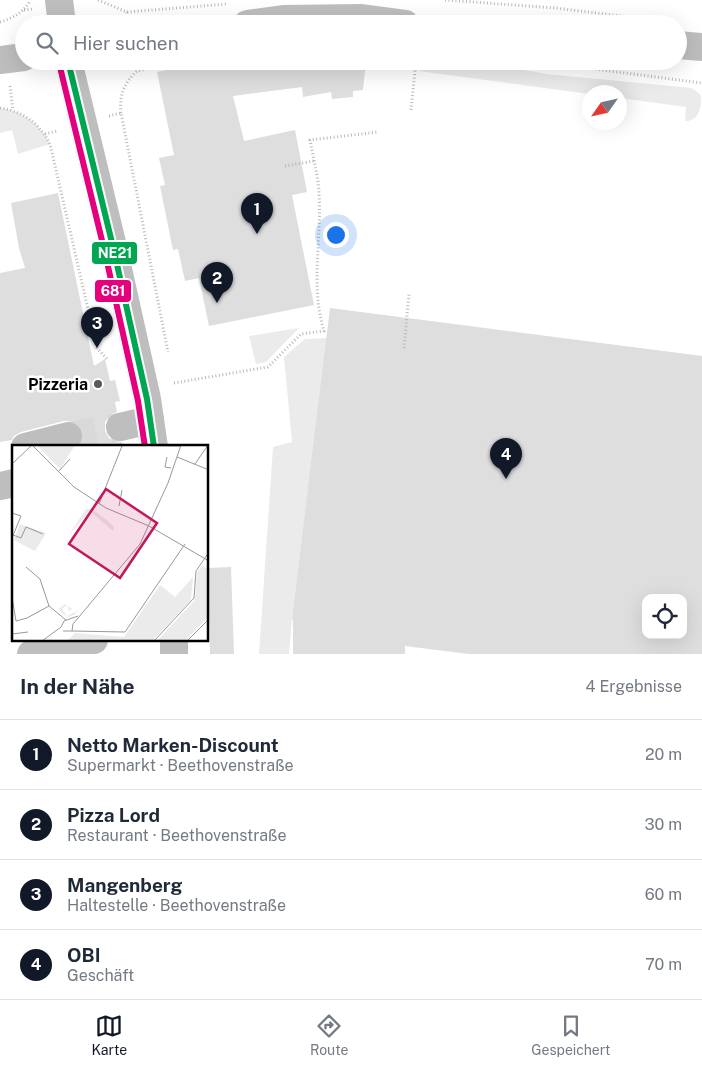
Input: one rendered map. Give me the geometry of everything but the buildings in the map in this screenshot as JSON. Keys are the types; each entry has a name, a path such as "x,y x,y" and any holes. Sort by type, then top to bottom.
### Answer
{"main road":[{"path":"59,0 61,15"},
{"path":"687,40 702,47"},
{"path":"0,60 15,58"},
{"path":"70,70 114,250 147,399 154,445"},
{"path":"120,427 150,420"},
{"path":"29,445 68,436"},
{"path":"31,654 85,642"}],"path":[{"path":"17,15 24,10 30,0"},
{"path":"98,0 127,12 240,14"},
{"path":"445,0 555,8 587,15"},
{"path":"0,22 15,17"},
{"path":"120,113 119,100 123,90 137,71 141,70"},
{"path":"411,110 415,70"},
{"path":"602,70 702,83"},
{"path":"0,108 13,110 24,115 45,134 50,144 97,348 111,365"},
{"path":"175,391 174,382 268,367 301,334 324,331 320,317 317,280 319,193 310,140 378,132"},
{"path":"285,166 314,161"},
{"path":"404,348 409,294"}],"shaded area":[{"path":"524,70 546,74 692,88 701,97 701,106 696,117 685,121 686,107 627,99 627,85 582,85 582,93 419,71"},
{"path":"0,108 16,112 30,120 41,130 50,144 18,154 12,130 0,133"},
{"path":"299,328 266,362 256,364 249,336"},
{"path":"328,338 289,654 259,654 273,447 292,442 284,357 305,339"}],"tunnel":[{"path":"68,436 120,427"}],"transit line":[{"name":"681","path":"61,70 105,253 138,401 145,445"},
{"name":"NE21","path":"70,70 114,251 147,399 154,445"}],"place":[{"name":"Netto Marken-Discount","path":"257,234"},
{"name":"Pizza Lord","path":"217,303"},
{"name":"Mangenberg","path":"97,348"},
{"name":"Pizzeria","path":"98,384"},
{"name":"OBI","path":"506,479"}]}
